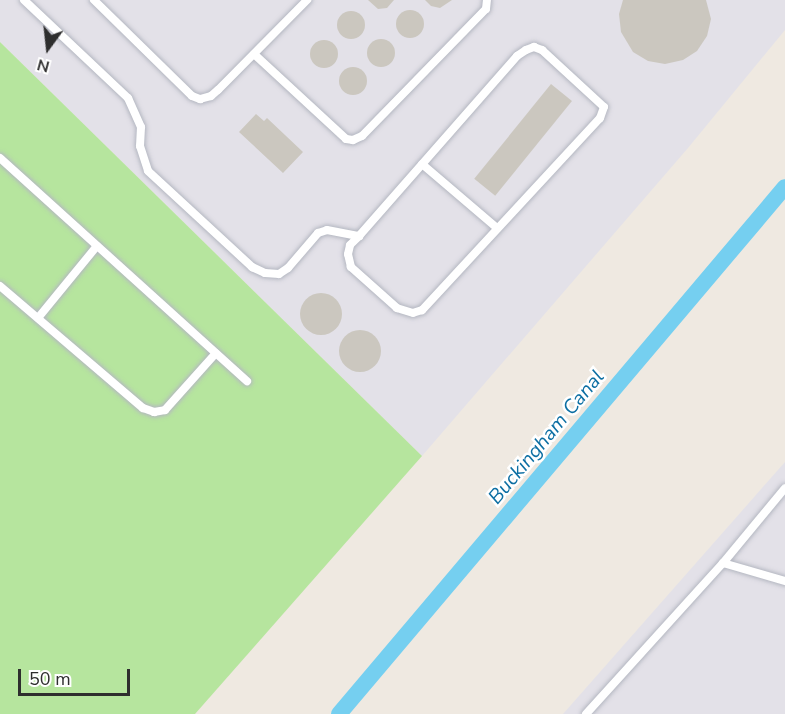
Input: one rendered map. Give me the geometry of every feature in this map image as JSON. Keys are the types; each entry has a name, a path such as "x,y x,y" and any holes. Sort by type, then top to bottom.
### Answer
{"lane":[{"path":"24,0 128,98 141,127 141,153 148,171 252,267 265,273 279,274 288,268 318,233 327,230 359,236"},
{"path":"94,0 192,96 200,99 211,96 307,0"},
{"path":"254,54 346,139 353,140 362,136 486,9 487,0"},
{"path":"534,47 542,50 601,102 603,112 422,310 413,313 397,308 351,267 348,254 350,245 422,164 517,56 534,47"},
{"path":"2,163 248,381"},
{"path":"422,164 497,228"},
{"path":"38,318 97,246"},
{"path":"0,286 143,408 154,412 165,410 216,353"},
{"path":"586,714 723,563 785,488"},
{"path":"723,563 785,581"}],"shaded area":[{"path":"0,0 785,0 785,30 688,148 422,456 0,42"},
{"path":"785,462 785,714 563,714"}],"green space":[{"path":"0,42 422,456 195,714 0,714"}],"building":[{"path":"368,0 394,0 387,8 378,9"},
{"path":"425,0 452,0 440,8 431,6"},
{"path":"623,0 706,0 711,19 707,36 697,51 683,60 665,64 648,61 633,52 621,32 619,14"},
{"path":"410,10 420,14 424,24 420,34 410,38 400,34 396,24 400,14"},
{"path":"351,11 361,15 365,25 361,35 351,39 341,35 337,25 341,15"},
{"path":"381,39 391,43 395,53 391,63 381,67 371,63 367,53 371,43"},
{"path":"324,40 334,44 338,54 334,64 324,68 314,64 310,54 314,44"},
{"path":"353,67 363,71 367,81 363,91 353,95 343,91 339,81 343,71"},
{"path":"551,84 572,101 495,196 474,179"},
{"path":"256,114 264,121 267,118 303,152 283,173 239,132"},
{"path":"321,293 329,294 336,299 341,306 341,322 336,329 329,334 321,335 313,334 306,329 301,322 300,314 301,306 306,299 313,294"},
{"path":"360,330 375,336 381,351 375,366 360,372 345,366 339,351 345,336"}],"waterway":[{"name":"Buckingham Canal","path":"339,714 785,187"}]}
